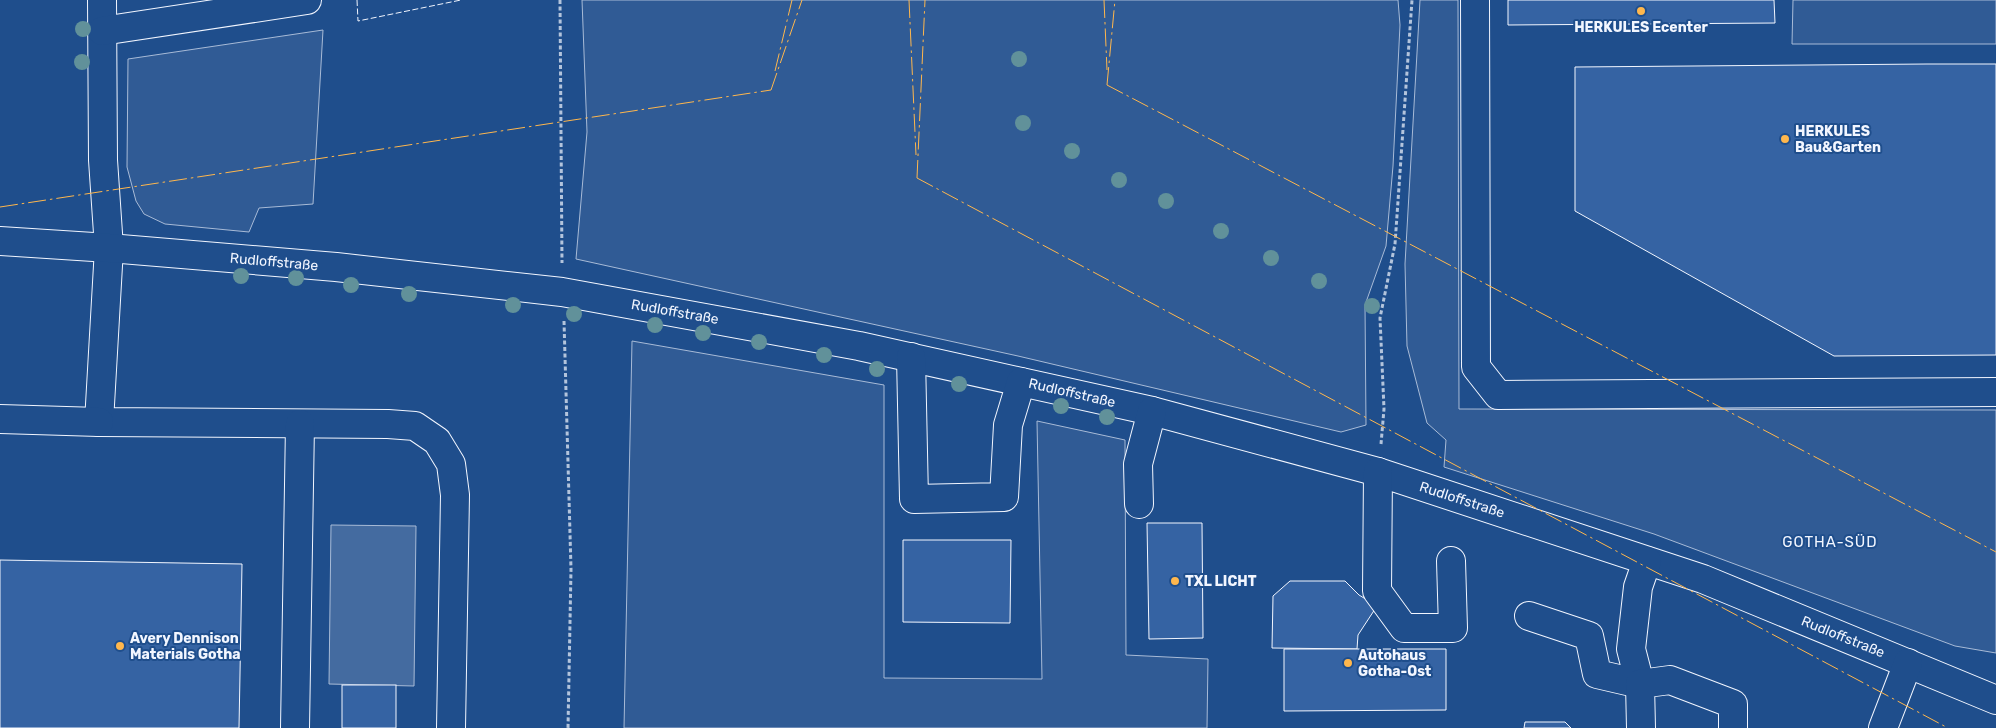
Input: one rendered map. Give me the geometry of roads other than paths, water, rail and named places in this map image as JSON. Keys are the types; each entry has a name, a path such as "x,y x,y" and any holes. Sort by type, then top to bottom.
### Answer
{"street":[{"path":"99,422 109,248 103,160 102,0"},
{"path":"102,31 307,0"},
{"path":"1475,0 1476,367 1498,396 1996,392"},
{"name":"Rudloffstraße","path":"0,242 109,248 336,267 563,306 859,346 1152,411 1378,472 1703,579 1996,700"},
{"path":"911,357 914,499 1004,497 1008,426 1021,382"},
{"path":"1139,504 1138,464 1152,411"},
{"path":"0,419 99,422 388,424 415,426 437,441 451,464 455,495 451,728"},
{"path":"295,728 300,424"},
{"path":"1378,472 1377,590 1404,628 1453,628 1451,562"},
{"path":"1640,728 1640,684 1631,649 1638,587 1647,561"},
{"path":"1529,616 1589,636 1597,674 1640,684 1670,680 1733,704 1733,728"},
{"path":"1883,728 1908,663"}],"place":[{"name":"HERKULES Ecenter","path":"1641,11"},
{"name":"HERKULES Bau&Garten","path":"1785,139"},
{"name":"TXL LICHT","path":"1175,581"},
{"name":"Avery Dennison Materials Gotha","path":"120,646"},
{"name":"Autohaus Gotha-Ost","path":"1348,663"}],"district":[{"name":"GOTHA-SÜD","path":"1830,542"}]}
